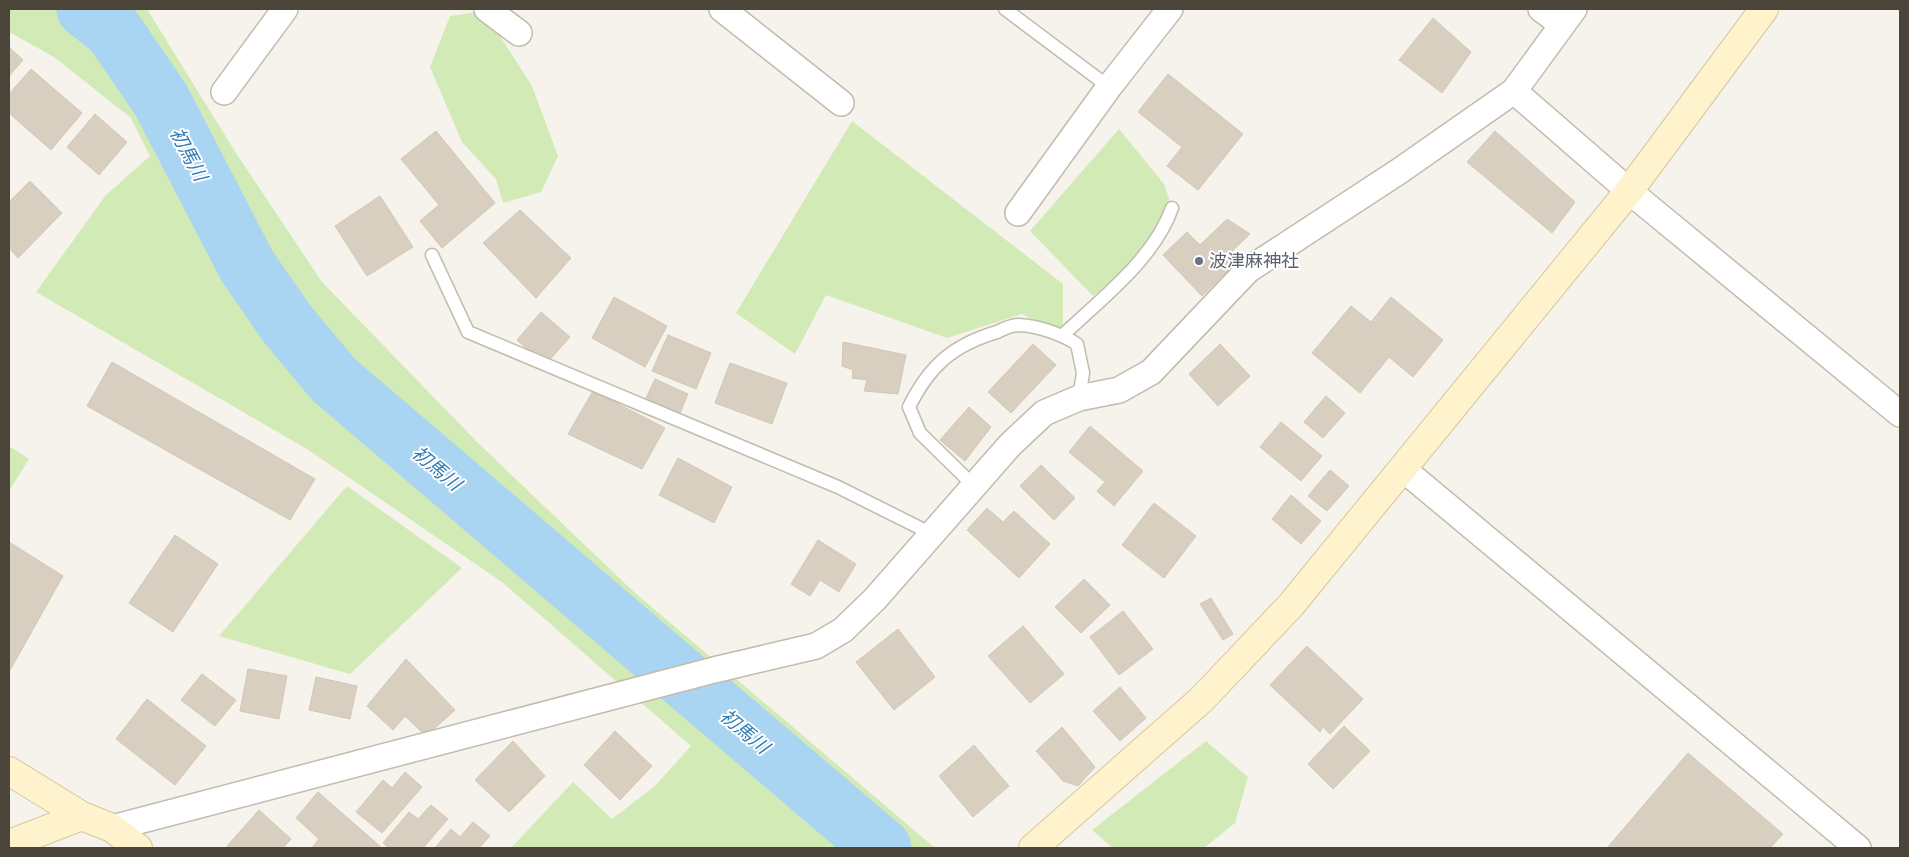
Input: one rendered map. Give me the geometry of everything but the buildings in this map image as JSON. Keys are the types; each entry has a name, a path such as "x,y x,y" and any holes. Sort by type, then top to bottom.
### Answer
{"street":[{"path":"224,92 285,9"},
{"path":"487,9 519,32"},
{"path":"722,9 841,103"},
{"path":"1018,213 1108,87 1170,9"},
{"path":"112,828 714,670 816,646 843,630 875,599 1010,445 1044,413 1079,398 1120,390 1151,372 1248,270 1398,172 1514,90 1568,17 1541,9"},
{"path":"1033,848 1202,699 1291,605 1628,191 1764,9"},
{"path":"1514,90 1628,191 1900,414"},
{"path":"1403,469 1858,848"},
{"path":"9,771 82,816 112,828 138,848"},
{"path":"9,844 82,816"}],"lane":[{"path":"1005,9 1108,87"},
{"path":"1064,335 1148,252 1165,228 1172,208"},
{"path":"432,255 468,332 838,487 932,534"},
{"path":"974,486 920,433 909,407 932,370 957,347 981,336 1018,325 1064,335 1077,344 1083,373 1079,398"}],"green space":[{"path":"9,9 147,9 236,153 322,282 478,443 634,592 935,848 511,848 573,782 612,819 655,786 691,746 502,582 307,449 36,292 106,195 150,156 131,118 54,57 9,32"},
{"path":"484,11 532,86 558,156 541,192 503,203 496,179 462,142 430,67 450,16"},
{"path":"852,121 1063,284 1063,335 1022,314 947,338 826,295 795,354 736,313"},
{"path":"1119,129 1164,184 1172,208 1148,252 1093,296 1030,231"},
{"path":"9,446 29,459 9,491"},
{"path":"347,486 462,568 350,674 219,636"},
{"path":"1206,741 1248,777 1235,823 1204,848 1113,848 1092,830"}],"waterway":[{"name":"初馬川","path":"86,9 113,30 161,100 247,266 288,325 334,380 882,848"}],"place":[{"name":"波津麻神社","path":"1199,261"}]}
